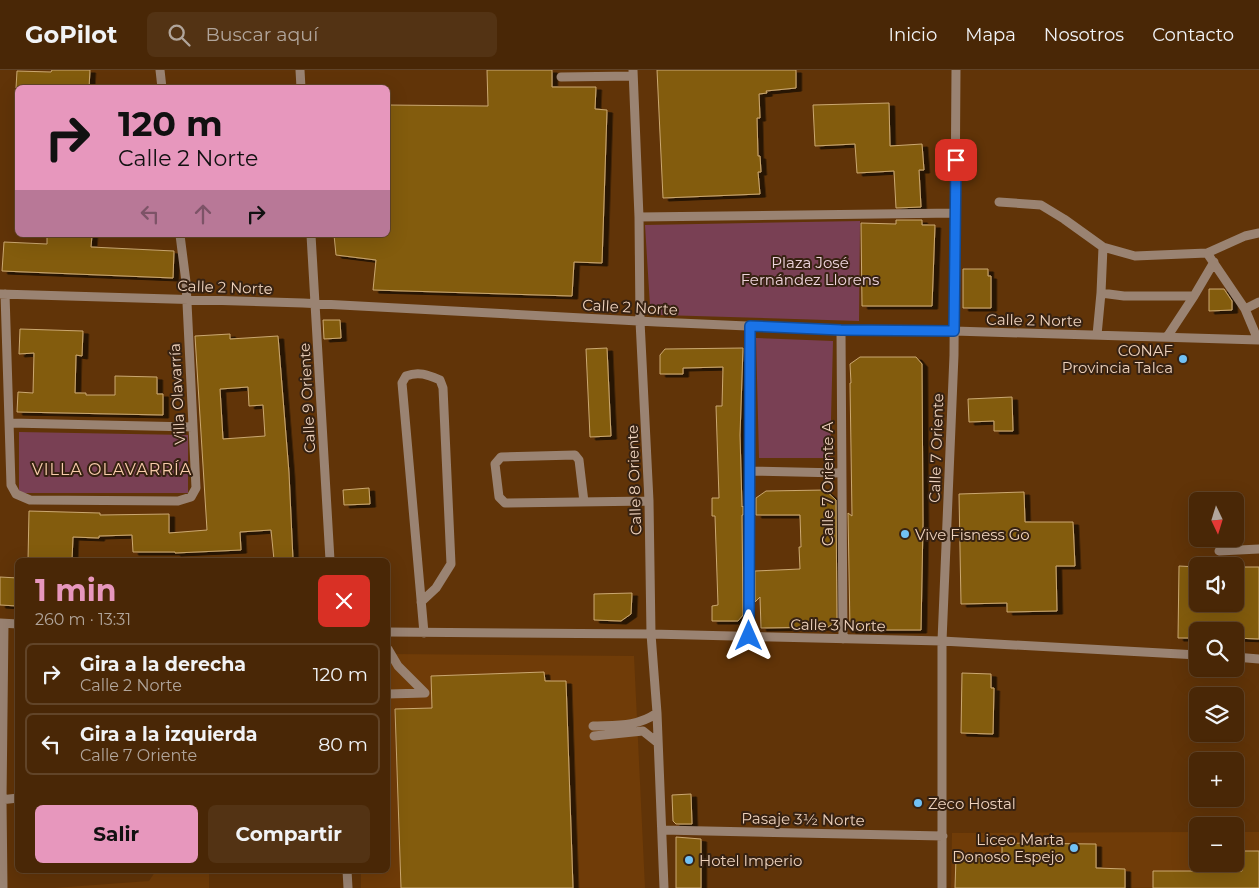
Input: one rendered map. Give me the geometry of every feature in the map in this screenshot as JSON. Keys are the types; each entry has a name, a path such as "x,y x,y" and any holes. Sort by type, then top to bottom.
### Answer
{"street":[{"path":"160,70 162,85"},
{"path":"300,70 301,85"},
{"name":"Calle 7 Oriente","path":"942,888 942,641 954,331 956,70"},
{"path":"561,77 633,73"},
{"name":"Calle 8 Oriente","path":"633,73 639,216 640,321 664,888"},
{"path":"999,202 1041,206 1064,219 1103,247 1135,256 1207,253 1245,236 1259,233"},
{"path":"639,216 956,213"},
{"name":"Villa Olavarría","path":"2,294 10,423 11,485 16,494 30,500 178,501 191,497 196,488 186,282 180,237"},
{"name":"Calle 9 Oriente","path":"311,237 330,558"},
{"path":"1097,335 1103,247"},
{"path":"1207,253 1245,308 1259,340"},
{"path":"1167,337 1214,262"},
{"name":"Calle 2 Norte","path":"2,294 316,304 841,330 954,331 1259,340"},
{"path":"1101,294 1124,296 1194,296"},
{"path":"1245,308 1259,302"},
{"path":"749,636 750,326"},
{"name":"Calle 7 Oriente A","path":"841,330 843,639"},
{"path":"421,602 436,588 451,564 443,388 440,380 422,373 413,373 406,376 402,383 421,602 424,633"},
{"path":"10,423 193,427"},
{"path":"584,502 579,460 575,455 501,457 495,464 499,497 505,503 584,502 649,501"},
{"path":"749,471 841,473"},
{"path":"1219,551 1259,549"},
{"path":"3,888 1,800 2,624 15,624"},
{"name":"Calle 3 Norte","path":"390,632 652,634 942,641 1189,655"},
{"path":"390,652 398,666 425,693 390,694"},
{"path":"1244,658 1259,659"},
{"path":"593,726 634,724 646,721 657,713"},
{"path":"594,736 643,731 658,743"},
{"path":"1,800 15,798"},
{"name":"Pasaje 3½ Norte","path":"662,830 943,836"},
{"path":"347,873 348,888"}],"shaded area":[{"path":"390,654 634,656 645,888 361,888 361,873 390,873"},
{"name":"Liceo Marta Donoso Espejo","path":"1189,832 1189,872 1244,872 1244,832 1259,832 1259,888 951,888 952,833"},
{"path":"154,873 209,873 209,888 54,888 149,881"}],"green space":[{"name":"Plaza José Fernández Llorens","path":"860,221 859,321 661,315 650,306 645,225"},
{"path":"756,338 833,341 830,458 759,458"},
{"path":"19,432 188,435 188,493 19,493"}],"building":[{"path":"52,70 90,70 89,85 16,85 17,71 51,72"},
{"path":"487,70 552,70 552,87 596,87 595,109 607,110 602,263 574,262 572,296 373,290 376,260 336,255 334,237 390,237 390,105 488,106"},
{"path":"657,70 796,70 796,88 766,91 767,93 759,94 760,118 757,118 758,156 760,156 761,172 758,172 760,194 663,198"},
{"path":"889,103 890,146 922,144 924,170 919,170 921,207 896,208 894,171 857,173 855,144 815,146 813,105"},
{"path":"896,220 922,220 922,225 935,225 932,306 862,306 861,223 896,224"},
{"path":"47,237 92,237 91,247 174,251 173,278 2,271 4,242 47,244"},
{"path":"963,269 988,269 988,276 991,276 991,308 963,308"},
{"path":"1209,289 1224,289 1232,301 1232,310 1209,311"},
{"path":"323,320 340,320 341,338 324,339"},
{"path":"20,329 83,331 82,356 76,355 75,393 115,395 115,376 157,377 157,394 163,394 163,415 17,412 18,392 33,393 34,353 19,354"},
{"path":"230,334 230,339 278,336 289,473 293,558 274,558 271,530 240,532 241,550 175,553 133,552 132,535 99,536 99,538 73,537 72,558 28,558 29,511 100,513 100,515 169,514 169,533 207,530 195,336","holes":["248,387 249,406 263,405 265,436 223,439 220,389"]},
{"path":"607,348 611,436 590,437 586,349"},
{"path":"743,348 740,435 743,506 743,615 738,621 712,621 712,606 718,605 715,516 712,516 712,498 719,498 716,406 722,406 723,367 683,368 683,374 660,374 660,355 665,349"},
{"path":"860,357 916,357 922,364 923,523 921,630 850,630 848,513 852,516 850,364"},
{"path":"1012,397 1013,431 994,431 994,421 969,422 968,399"},
{"path":"369,488 370,504 344,505 343,490"},
{"path":"825,490 836,500 837,621 828,627 761,628 760,597 755,602 755,571 800,569 800,515 756,515 756,498 766,491"},
{"path":"1024,492 1025,522 1073,522 1075,566 1056,566 1057,611 1007,612 1007,603 961,604 959,494"},
{"path":"1179,566 1189,567 1189,612 1244,612 1244,567 1259,567 1259,639 1244,638 1244,622 1189,622 1189,638 1178,638"},
{"path":"0,577 15,578 15,606 0,605"},
{"path":"632,593 631,614 621,621 594,620 594,594"},
{"path":"544,672 545,681 566,681 573,888 401,888 395,709 432,708 431,676"},
{"path":"962,673 991,674 991,688 994,688 993,734 961,733"},
{"path":"691,794 692,824 676,824 673,821 672,795"},
{"path":"676,837 701,839 701,888 676,888"},
{"path":"1002,843 1096,844 1096,868 1125,869 1125,888 955,888 956,857 1002,858"},
{"path":"1244,851 1259,851 1259,888 1153,888 1153,871 1244,872"}],"place":[{"name":"CONAF Provincia Talca","path":"1183,359"},
{"name":"Vive Fisness Go","path":"905,534"},
{"name":"Zeco Hostal","path":"918,803"},
{"name":"Liceo Marta Donoso Espejo","path":"1074,848"},
{"name":"Hotel Imperio","path":"689,860"}],"district":[{"name":"VILLA OLAVARRÍA","path":"112,469"}],"route":[{"path":"749,636 750,326 841,330 954,331 956,160"}]}
